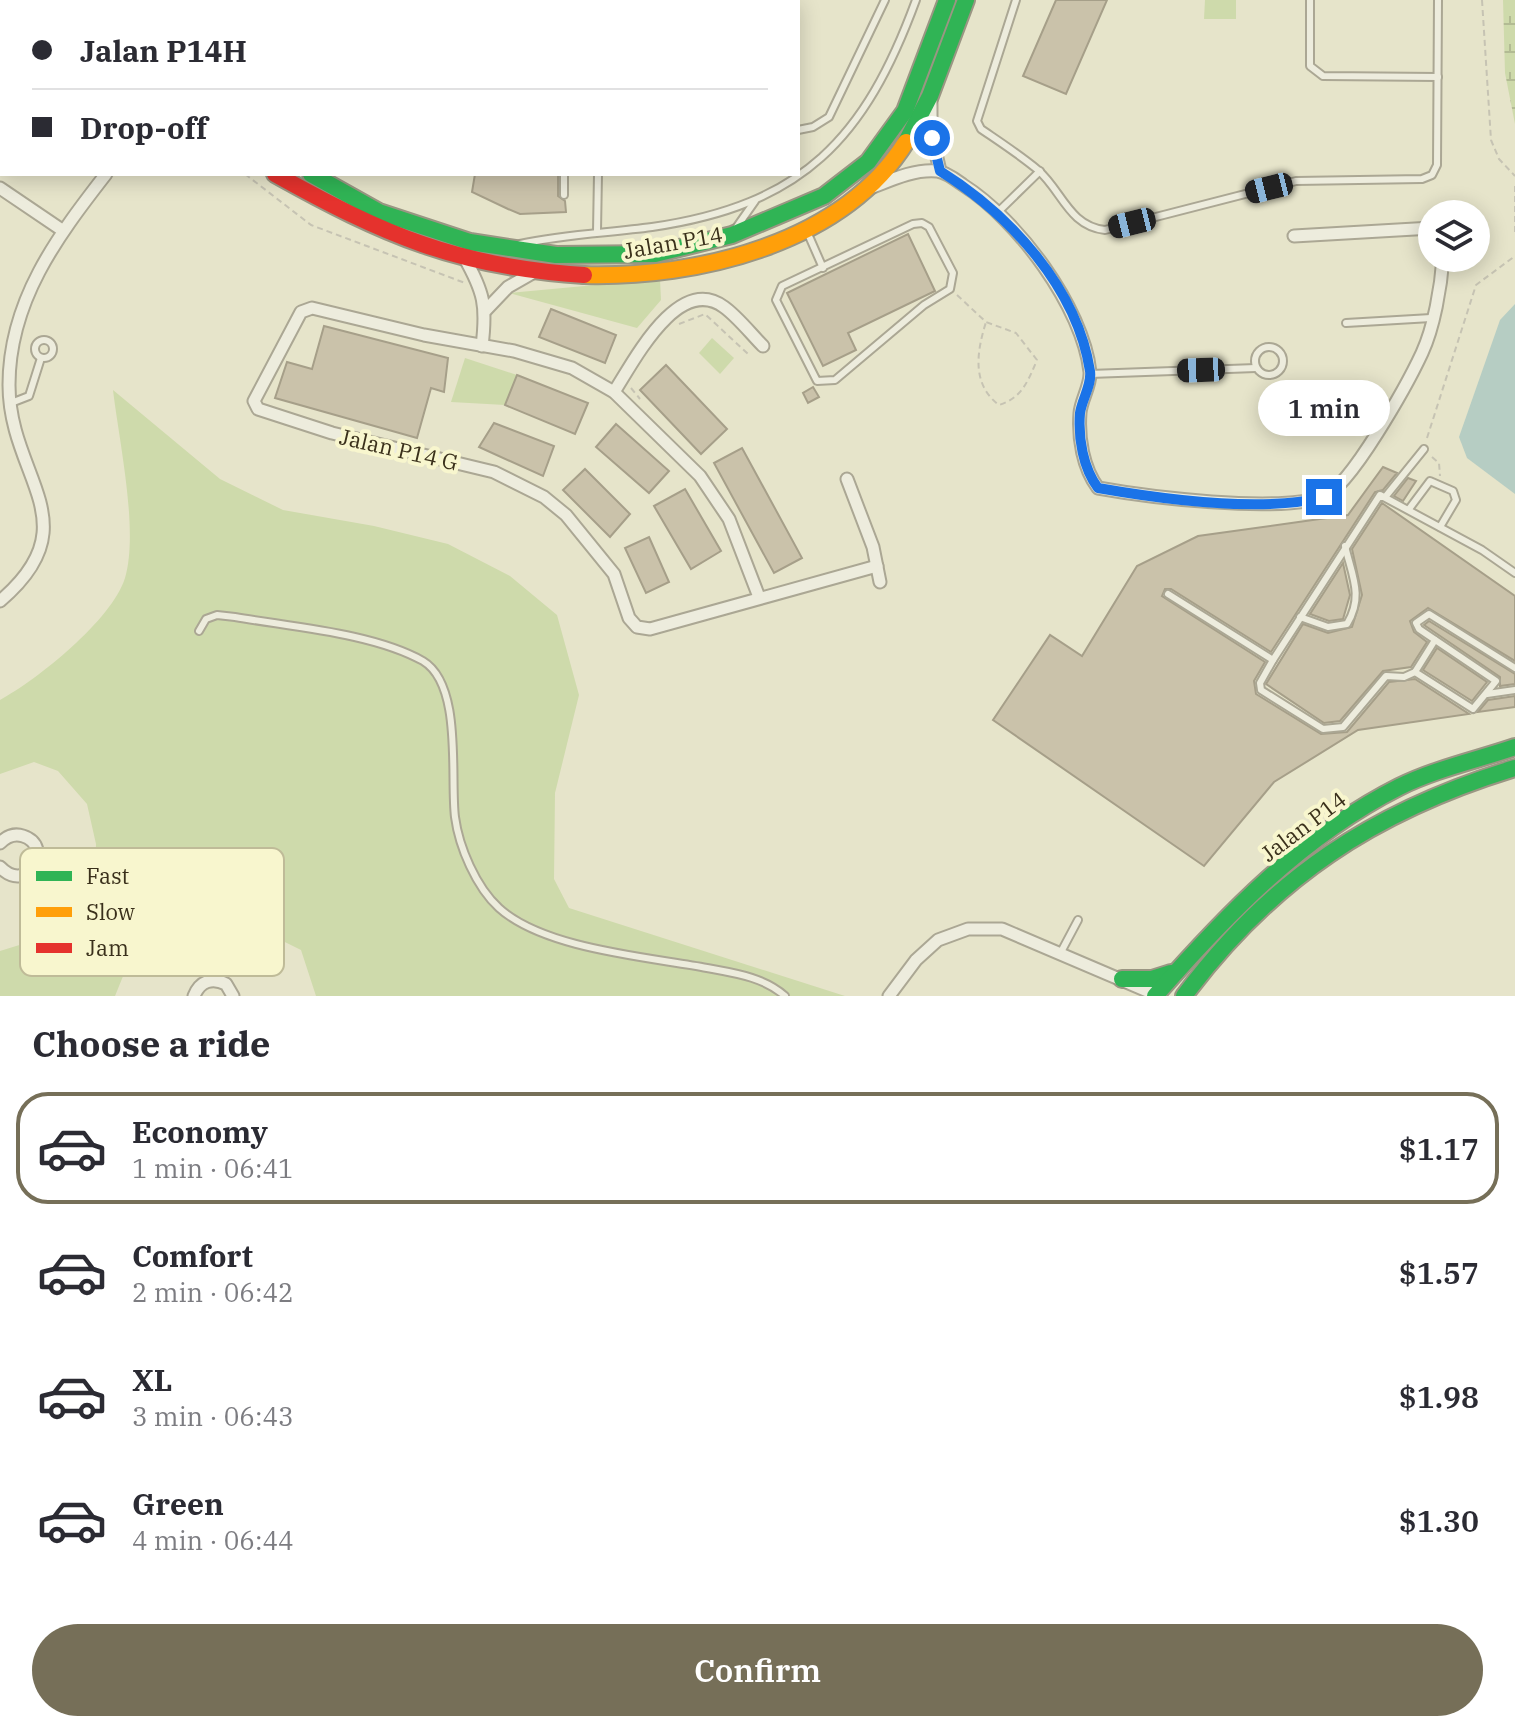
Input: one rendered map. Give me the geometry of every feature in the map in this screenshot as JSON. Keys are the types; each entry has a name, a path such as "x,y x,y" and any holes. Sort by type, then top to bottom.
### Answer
{"main road":[{"name":"Jalan P14","path":"315,176 379,212 470,242 556,255 655,254 732,235 824,196 868,162 887,139 915,91 947,0"},
{"name":"Jalan P14","path":"279,176 365,223 432,250 536,271 631,275 694,266 805,227 839,210 864,189 901,150 931,98 966,0"},
{"name":"Jalan P14","path":"1157,995 1173,972 1221,921 1294,856 1342,821 1401,786 1515,747"},
{"name":"Jalan P14","path":"1184,996 1198,975 1252,917 1344,841 1428,795 1515,768"},
{"path":"1122,979 1152,979 1173,972"},
{"path":"1122,979 1133,996"}],"street":[{"path":"931,98 931,132 940,171"},
{"path":"864,189 919,172 940,171 998,212 1041,264 1073,317 1090,374 1080,413 1084,460 1098,488 1139,496 1251,503 1311,500 1337,490 1378,431 1423,351 1440,272"},
{"path":"0,601 30,573 45,537 37,491 21,455 11,403 9,384 17,323 28,291 62,230 104,176"},
{"path":"0,188 62,230"},
{"path":"1294,236 1418,229"},
{"path":"464,256 481,289 486,310 482,346"},
{"path":"486,310 508,287 536,271"},
{"path":"614,392 664,316 698,301 722,305 763,346"},
{"name":"Jalan P14 G","path":"759,597 729,519 700,476 614,392 572,368 312,308 301,312 255,406 332,433 494,472 544,497 566,515 614,574 629,618 637,627 650,629 877,566"},
{"path":"847,479 873,547 880,582"},
{"path":"0,843 8,836 22,835 34,843 36,848"},
{"path":"0,867 8,874 20,876"},
{"path":"889,996 916,960 938,940 968,929 1002,929 1157,995"},
{"path":"194,996 201,984 213,980 226,984 233,996"}],"lane":[{"path":"800,130 813,127 829,117 885,0"},
{"path":"800,174 811,168 859,117 894,59 916,0"},
{"path":"1016,0 977,121 981,129 1040,171 1076,219 1090,228 1105,230 1296,181 1422,179 1432,175 1437,165 1438,0"},
{"path":"1310,0 1310,66 1315,72 1323,76 1438,77"},
{"path":"998,212 1040,171"},
{"path":"564,176 564,195"},
{"path":"597,231 598,176"},
{"path":"504,247 597,231 694,220 756,199 797,176"},
{"path":"732,235 756,199"},
{"path":"922,223 929,227 953,273 950,289 924,305 835,380 825,383 811,375 776,300 782,286 823,268 922,223"},
{"path":"805,227 823,268"},
{"path":"1346,323 1431,318"},
{"path":"1090,374 1256,368 1263,374 1276,373 1282,366 1281,353 1274,347 1264,347 1256,354 1256,368"},
{"path":"11,403 29,396 41,358"},
{"path":"1386,496 1424,449"},
{"path":"1409,509 1430,481 1453,491 1456,500 1440,527"},
{"path":"1435,640 1415,672 1404,677 1386,676 1343,727 1333,730 1323,729 1261,690 1260,683 1273,660 1374,498 1386,496 1515,573"},
{"path":"1300,617 1328,627 1347,624 1357,607 1357,597 1345,546"},
{"path":"1168,594 1273,660"},
{"path":"199,631 206,619 217,615 235,617 392,648 426,663 438,681 453,722 458,834 484,890 500,909 527,925 560,938 750,977 785,996"},
{"path":"1415,672 1469,709 1478,707 1494,685 1494,678 1416,626 1424,615 1434,615 1515,668"},
{"path":"1487,694 1515,690"},
{"path":"1061,952 1078,920"}],"path":[{"path":"1482,0 1491,140 1499,159 1515,176"},
{"path":"248,176 311,225 481,289"},
{"path":"1515,186 1515,233"},
{"path":"1441,485 1439,463 1424,449 1476,285 1515,256"},
{"path":"950,289 986,322 1016,333 1037,360 1025,387 1013,401 999,405 986,395 977,352 986,322"},
{"path":"673,327 705,314 748,354"}],"green space":[{"path":"1205,0 1236,0 1236,19 1204,19"},
{"path":"1503,0 1515,0 1515,124 1505,73"},
{"path":"660,279 661,300 637,328 509,293"},
{"path":"712,338 734,358 720,374 699,353"},
{"path":"465,358 517,375 505,405 451,402"},
{"path":"113,390 220,479 283,510 374,526 448,544 510,576 557,615 579,695 555,793 554,879 569,908 845,996 316,996 301,950 284,942 284,848 96,848 87,804 58,771 34,762 0,774 0,700 72,647 105,612 117,594 129,559 129,511"},
{"path":"20,945 20,976 123,976 115,996 0,996 0,951"}],"shaded area":[{"path":"1515,304 1515,494 1467,458 1459,437 1500,320"}],"building":[{"path":"1056,0 1107,0 1066,94 1023,76"},
{"path":"475,176 558,176 558,196 565,201 566,212 520,214 472,192"},
{"path":"908,234 935,291 848,333 856,350 823,366 787,293"},
{"path":"551,309 616,335 605,363 539,337"},
{"path":"324,326 448,358 444,392 431,388 417,438 275,398 287,362 312,369"},
{"path":"666,365 727,429 701,454 640,390"},
{"path":"517,375 588,403 575,434 505,405"},
{"path":"813,387 819,397 808,403 803,393"},
{"path":"494,423 554,446 543,476 479,447"},
{"path":"616,424 669,471 649,493 596,447"},
{"path":"742,448 802,558 774,573 714,463"},
{"path":"1383,467 1397,473 1383,490 1375,492 1271,652 1171,589 1165,589 1162,596 1265,662 1254,681 1256,694 1321,734 1347,732 1389,682 1415,679 1469,714 1358,730 1274,782 1204,866 993,720 1050,635 1082,656 1137,566 1198,536 1348,515"},
{"path":"585,469 630,514 610,537 563,490"},
{"path":"1408,478 1416,481 1403,501 1394,496"},
{"path":"685,489 721,551 691,569 654,506"},
{"path":"1382,503 1515,596 1515,661 1428,608 1410,621 1414,632 1427,642 1411,667 1383,671 1340,721 1324,723 1266,684 1303,624 1328,633 1352,627 1362,595 1352,549"},
{"path":"649,537 669,582 646,593 625,548"},
{"path":"1343,563 1350,595 1343,619 1329,621 1310,614"},
{"path":"1429,621 1515,674 1515,684 1500,686 1500,677 1424,625"},
{"path":"1437,648 1487,682 1472,701 1423,670"},
{"path":"1515,696 1515,707 1478,712 1488,700"}],"traffic: fast":[{"path":"315,176 379,212 470,242 556,255 655,254 732,235 824,196 868,162 905,111 947,0"},
{"path":"906,142 930,96 966,0"},
{"path":"1155,996 1238,907 1330,829 1399,787 1515,747"},
{"path":"1184,996 1253,917 1290,883 1330,854 1416,805 1515,768"},
{"path":"1122,979 1152,979 1171,973"}],"traffic: slow":[{"path":"584,275 673,270 763,248 806,230 845,206 878,177 906,142"}],"traffic: jam":[{"path":"279,176 387,231 460,256 539,271 584,275"}],"route":[{"path":"932,138 940,171 979,195 1009,222 1041,264 1073,317 1090,374 1080,413 1084,460 1089,477 1098,488 1139,496 1251,503 1324,497"}]}
